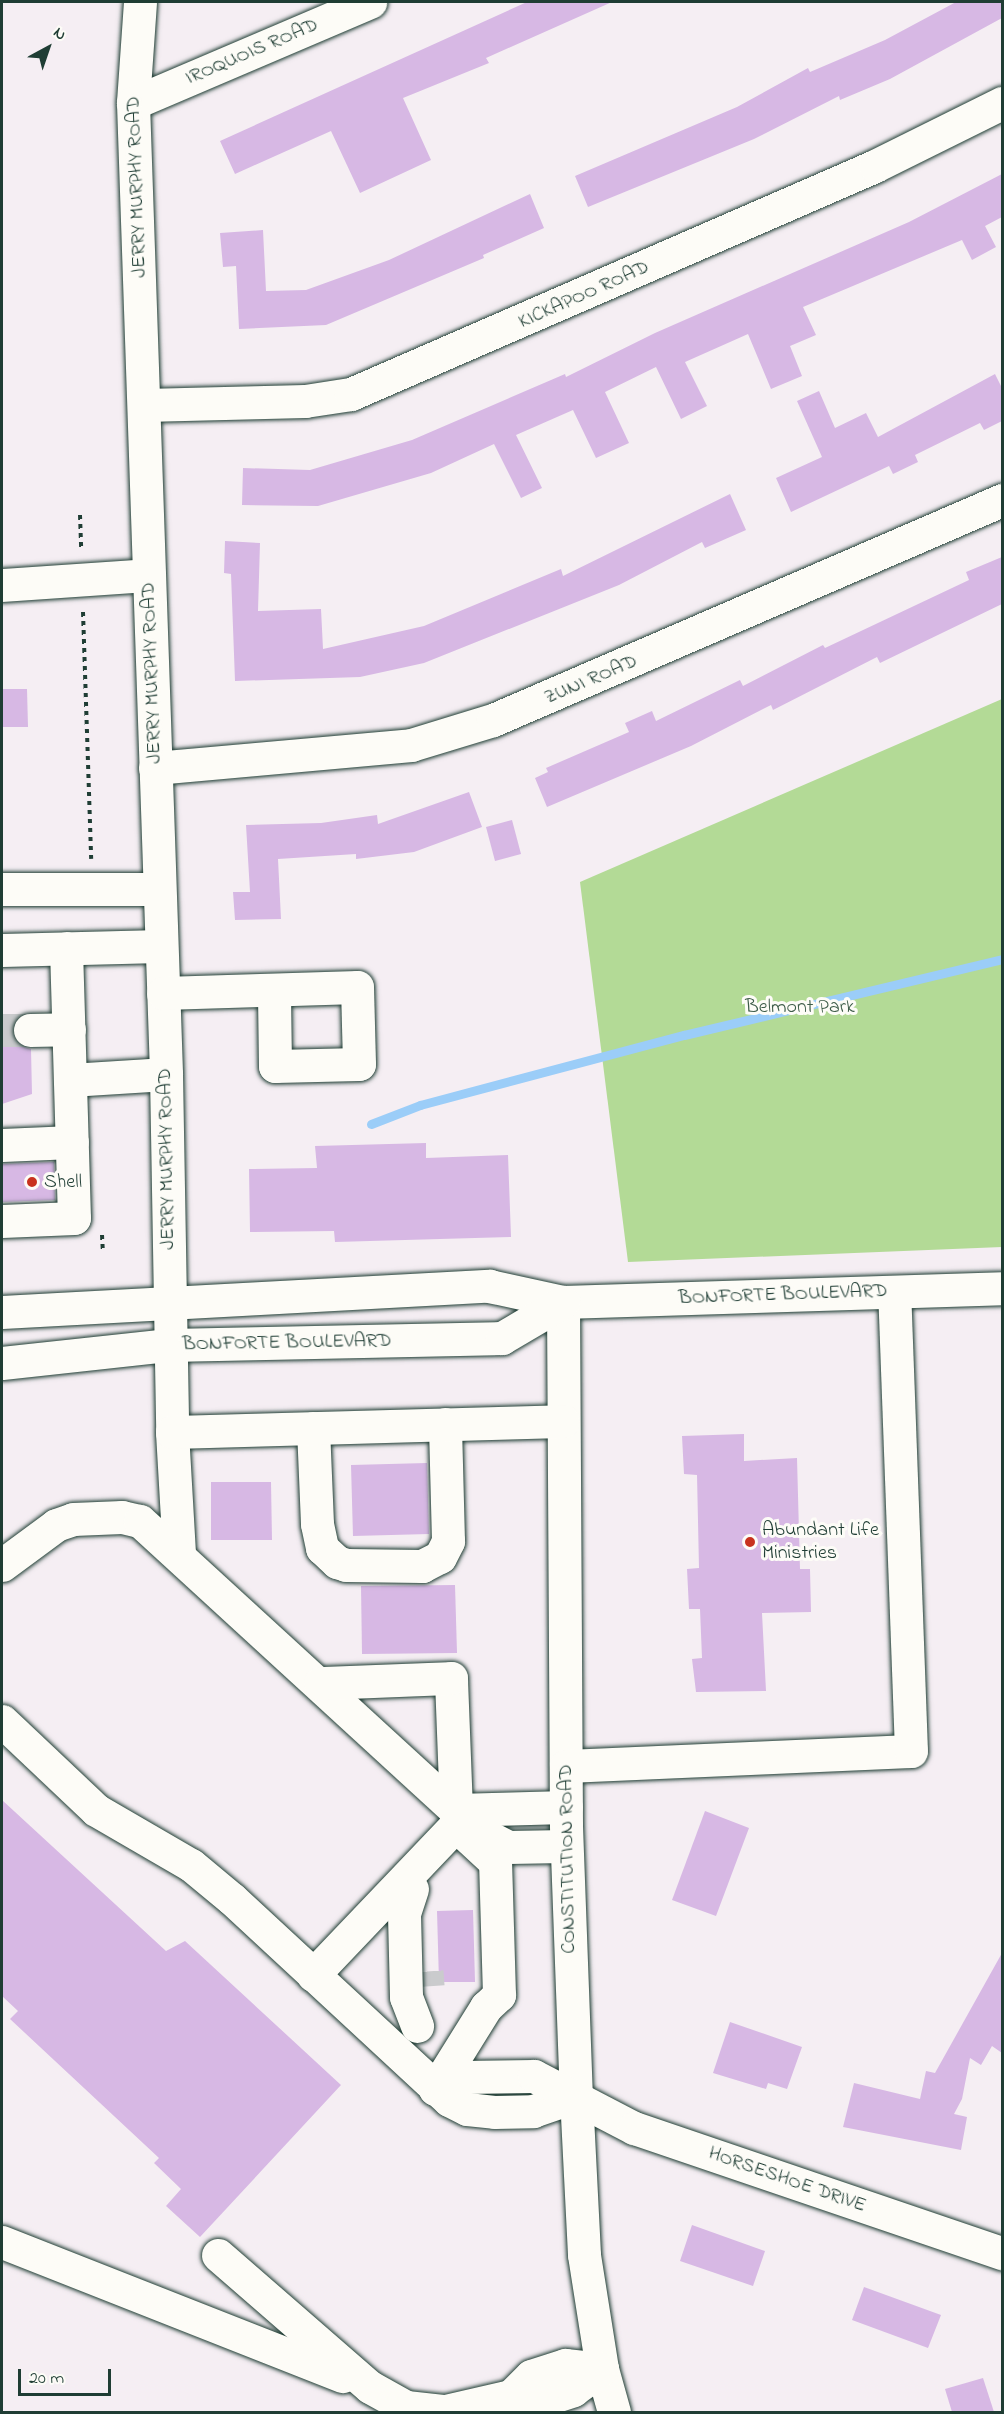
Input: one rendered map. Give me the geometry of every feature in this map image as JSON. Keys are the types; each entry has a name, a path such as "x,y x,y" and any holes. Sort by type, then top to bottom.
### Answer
{"street":[{"name":"JERRY MURPHY ROAD","path":"140,2 134,103 154,768 166,1074 169,1345 179,1553"},
{"name":"IROQUOIS ROAD","path":"134,103 370,2"},
{"name":"KICKAPOO ROAD","path":"144,405 305,401 351,394 875,166 1002,104"},
{"name":"ZUNI ROAD","path":"154,768 411,745 483,723 578,686 1002,500"},
{"path":"2,585 149,575"},
{"path":"2,889 159,889"},
{"path":"2,950 161,946"},
{"path":"2,1221 74,1218 66,948"},
{"path":"163,993 274,990"},
{"path":"30,1030 69,1029"},
{"path":"70,1080 166,1074"},
{"path":"2,1145 72,1143"},
{"name":"BONFORTE BOULEVARD","path":"2,1312 489,1286 563,1302 1002,1288"},
{"path":"566,1766 911,1751 894,1292"},
{"name":"BONFORTE BOULEVARD","path":"2,1362 169,1345 502,1338 563,1302"},
{"name":"CONSTITUTION ROAD","path":"563,1302 566,1846 576,2096 585,2255 602,2369 614,2412"},
{"path":"172,1432 563,1421"},
{"path":"314,1428 317,1524 322,1548 336,1562 346,1565 422,1566 440,1557 448,1540 446,1424"},
{"path":"2,1565 56,1525 73,1519 122,1517 140,1521 179,1553 320,1683 456,1818 495,1862 499,1995 486,2007 435,2089"},
{"path":"313,1975 412,1880 456,1818 451,1678 320,1683"},
{"path":"2,1721 96,1810 190,1865 313,1975 435,2089 467,2109 494,2112 533,2111 576,2096"},
{"path":"456,1818 566,1807"},
{"path":"456,1818 493,1842 508,1847 566,1846"},
{"path":"402,2058 416,2036 417,2026 429,2000 425,1915 412,1880"},
{"path":"412,1880 404,1914 406,1997 417,2026"},
{"name":"HORSESHOE DRIVE","path":"576,2096 634,2128 1002,2253"},
{"path":"2,2242 370,2387 406,2407 445,2411 511,2396 540,2400 573,2390 602,2369"},
{"path":"218,2255 370,2387"}],"green space":[{"name":"Belmont Park","path":"1002,699 1002,1247 628,1262 580,882"}],"building":[{"path":"527,2 612,2 486,58 489,63 403,98 431,160 360,193 331,131 235,174 220,141"},
{"path":"956,2 1002,2 1002,18 890,79 840,100 839,96 754,139 588,207 575,176 737,107 808,68 810,72 885,40"},
{"path":"1002,174 1002,217 985,226 996,247 972,260 962,240 803,307 816,335 790,346 802,376 771,389 748,334 685,362 707,406 681,419 656,367 605,392 629,443 596,458 573,410 516,435 542,488 521,498 494,444 431,473 318,506 242,505 243,468 310,470 412,440 565,374 566,377 655,333 909,222"},
{"path":"530,194 544,228 483,255 484,258 326,325 239,329 236,266 223,267 220,233 263,230 266,291 306,290 389,260"},
{"path":"995,374 1002,388 1002,421 984,430 980,423 915,455 918,462 893,474 889,466 791,512 776,478 822,457 797,401 819,391 835,428 866,413 878,437"},
{"path":"730,494 746,530 705,548 702,542 619,585 424,663 360,677 235,681 231,574 224,573 225,541 260,543 258,611 321,609 323,649 424,626 561,569 563,576"},
{"path":"1002,557 1002,604 880,663 877,657 773,710 771,705 691,746 547,807 535,778 548,772 546,768 629,732 625,723 652,711 656,721 740,680 743,686 823,645 825,648 969,580 966,572"},
{"path":"2,689 27,689 28,727 2,727"},
{"path":"469,792 482,827 414,852 356,859 356,854 278,859 281,919 235,920 233,892 250,892 246,825 321,823 377,815 378,824"},
{"path":"512,820 521,854 495,861 486,827"},
{"path":"18,1016 11,1031 21,1046 31,1049 32,1094 2,1104 2,1017"},
{"path":"426,1143 426,1158 508,1155 511,1237 335,1242 334,1231 250,1232 249,1169 317,1168 315,1146"},
{"name":"Shell","path":"54,1162 55,1200 2,1202 2,1164"},
{"path":"744,1434 744,1461 797,1458 800,1569 810,1569 811,1612 762,1613 766,1691 696,1692 692,1659 702,1658 700,1609 689,1609 687,1569 699,1568 697,1475 684,1474 682,1436"},
{"path":"427,1463 429,1534 353,1536 351,1465"},
{"path":"211,1482 271,1482 272,1540 211,1540"},
{"path":"455,1585 457,1653 362,1654 361,1586"},
{"path":"2,1800 166,1951 185,1941 341,2085 200,2237 166,2206 181,2189 154,2163 159,2158 10,2019 18,2011 2,1996"},
{"path":"705,1811 749,1828 716,1916 672,1900"},
{"path":"473,1910 475,1982 439,1982 437,1911"},
{"path":"1002,1953 1002,2053 992,2046 981,2065 970,2058 962,2099 954,2114 967,2117 961,2150 843,2127 854,2083 920,2099 926,2071 935,2073"},
{"path":"730,2022 802,2047 787,2089 768,2083 766,2089 713,2073"},
{"path":"692,2225 765,2251 753,2286 680,2261"},
{"path":"864,2287 941,2315 928,2348 852,2320"},
{"path":"983,2378 994,2412 952,2412 945,2389"}],"waterway":[{"path":"371,1124 420,1105 684,1035 1002,959"}],"tunnel":[{"path":"2,1030 30,1030"},
{"path":"427,1971 428,1986"}],"place":[{"name":"Shell","path":"32,1182"},
{"name":"Abundant Life Ministries","path":"750,1542"}]}
